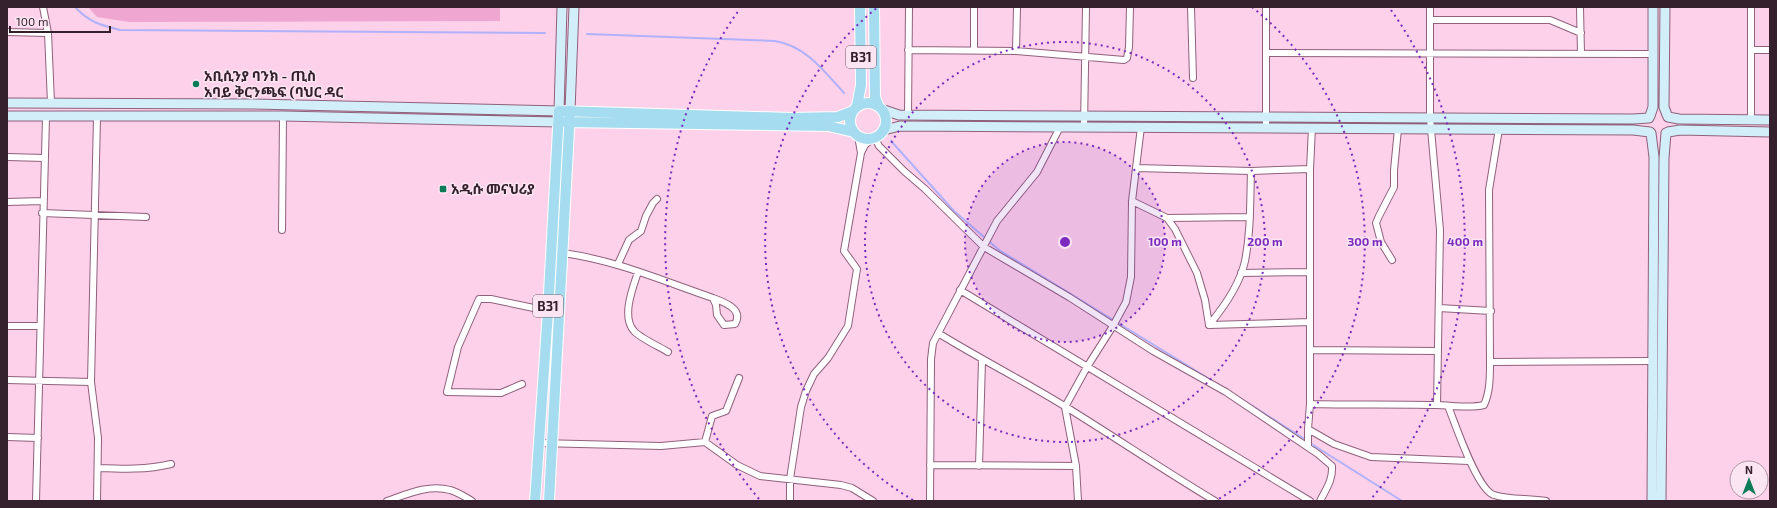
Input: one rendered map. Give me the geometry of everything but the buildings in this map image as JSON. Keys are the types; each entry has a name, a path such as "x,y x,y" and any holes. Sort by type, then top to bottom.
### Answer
{"main road":[{"path":"559,111 562,7"},
{"path":"570,111 574,7"},
{"name":"B31","path":"855,108 861,85 860,7"},
{"name":"B31","path":"874,7 875,97 881,108"},
{"path":"1653,7 1653,107 1647,127 1651,132 1654,157 1658,333 1663,344 1661,501"},
{"path":"1652,501 1653,344 1658,333 1664,158 1667,132 1670,124 1664,106 1665,7"},
{"path":"7,103 254,104 827,118 838,117 868,102 890,113 908,115 1633,119 1649,117 1660,112 1679,119 1770,120"},
{"path":"855,108 850,122 856,134"},
{"path":"881,108 887,120 884,130"},
{"name":"B31","path":"535,501 548,311 559,111"},
{"name":"B31","path":"549,501 570,111"},
{"path":"7,116 283,116 828,126 873,138 884,130 900,126 1633,130 1651,132 1659,135 1680,130 1770,132"},
{"path":"1172,116 1173,127"},
{"path":"1653,344 1663,344"}],"street":[{"path":"43,7 48,33 51,103"},
{"path":"908,115 909,7"},
{"path":"974,7 974,50"},
{"path":"1016,51 1017,7"},
{"path":"1084,127 1086,7"},
{"path":"908,50 1016,51 1124,60 1127,58 1129,47 1130,7"},
{"path":"1191,7 1193,78"},
{"path":"1266,7 1266,128"},
{"path":"1430,7 1430,118 1440,230 1437,405"},
{"path":"1580,7 1581,54"},
{"path":"1751,7 1751,120"},
{"path":"1430,20 1550,20 1581,33"},
{"path":"7,32 48,33"},
{"path":"1751,50 1770,50"},
{"path":"1266,53 1653,54"},
{"path":"282,230 283,116"},
{"path":"36,501 42,213 46,117"},
{"path":"97,117 91,382 98,438 97,501"},
{"path":"930,501 931,359 933,343 997,221 1037,172 1060,127"},
{"path":"1078,501 1076,466 1065,407 1087,367 1114,326 1126,302 1131,277 1132,201 1141,127"},
{"path":"1308,446 1310,404 1310,169 1312,128"},
{"path":"1392,260 1381,242 1376,223 1378,216 1394,187 1398,128"},
{"path":"1310,404 1375,406 1437,405 1477,407 1484,405 1490,382 1491,311 1489,190 1493,158 1499,129"},
{"path":"856,134 861,153"},
{"path":"790,501 790,479 801,407 806,391 814,374 828,358 848,326 857,269 844,251 861,153 865,145 873,138 884,151 984,247 1069,297 1153,351 1226,392 1308,446 1332,466 1333,473 1331,481 1320,501"},
{"path":"7,157 45,158"},
{"path":"1136,168 1251,171 1310,169"},
{"path":"1208,325 1224,307 1245,261 1250,217 1251,171"},
{"path":"618,264 629,240 641,231 646,216 653,202 657,199"},
{"path":"7,202 43,201"},
{"path":"1132,201 1167,218 1176,228 1197,273 1205,300 1208,325"},
{"path":"42,213 146,217"},
{"path":"1167,218 1250,217"},
{"path":"563,253 590,257 618,264 713,298 732,307 737,312 738,317 735,324 724,325 720,321 713,298"},
{"path":"638,272 629,298 629,319 634,331 668,352"},
{"path":"1240,273 1310,272"},
{"path":"960,290 1310,501"},
{"path":"522,384 501,393 447,392 458,347 479,299 491,298 548,311"},
{"path":"1439,308 1491,311"},
{"path":"1208,325 1310,322"},
{"path":"7,326 40,326"},
{"path":"938,333 1065,407 1215,501"},
{"path":"1310,350 1438,351"},
{"path":"979,466 982,360"},
{"path":"1490,362 1653,361"},
{"path":"705,442 712,416 726,411 739,378"},
{"path":"7,380 91,382"},
{"path":"1448,406 1469,461 1484,487 1493,495 1546,501"},
{"path":"1308,429 1334,444 1371,458 1469,461"},
{"path":"7,437 38,438"},
{"path":"539,443 661,446 705,442 746,470 760,476 841,485 852,488 873,501"},
{"path":"98,468 135,470 152,469 171,464"},
{"path":"930,465 1076,466"},
{"path":"387,501 417,490 442,488 451,490 472,501"}],"shaded area":[{"path":"88,7 500,7 500,21 129,22 97,17"}],"waterway":[{"path":"75,7 90,20 120,30 545,33"},
{"path":"587,34 775,41 796,48 805,54 822,68 844,93"},
{"path":"891,141 954,211 999,250 1211,380"},
{"path":"1251,405 1306,440"},
{"path":"1310,443 1402,501"}],"place":[{"name":"አቢሲንያ ባንክ - ጢስ አባይ ቅርንጫፍ (ባህር ዳር","path":"196,84"},
{"name":"አዲሱ መናህሪያ","path":"443,189"}]}
